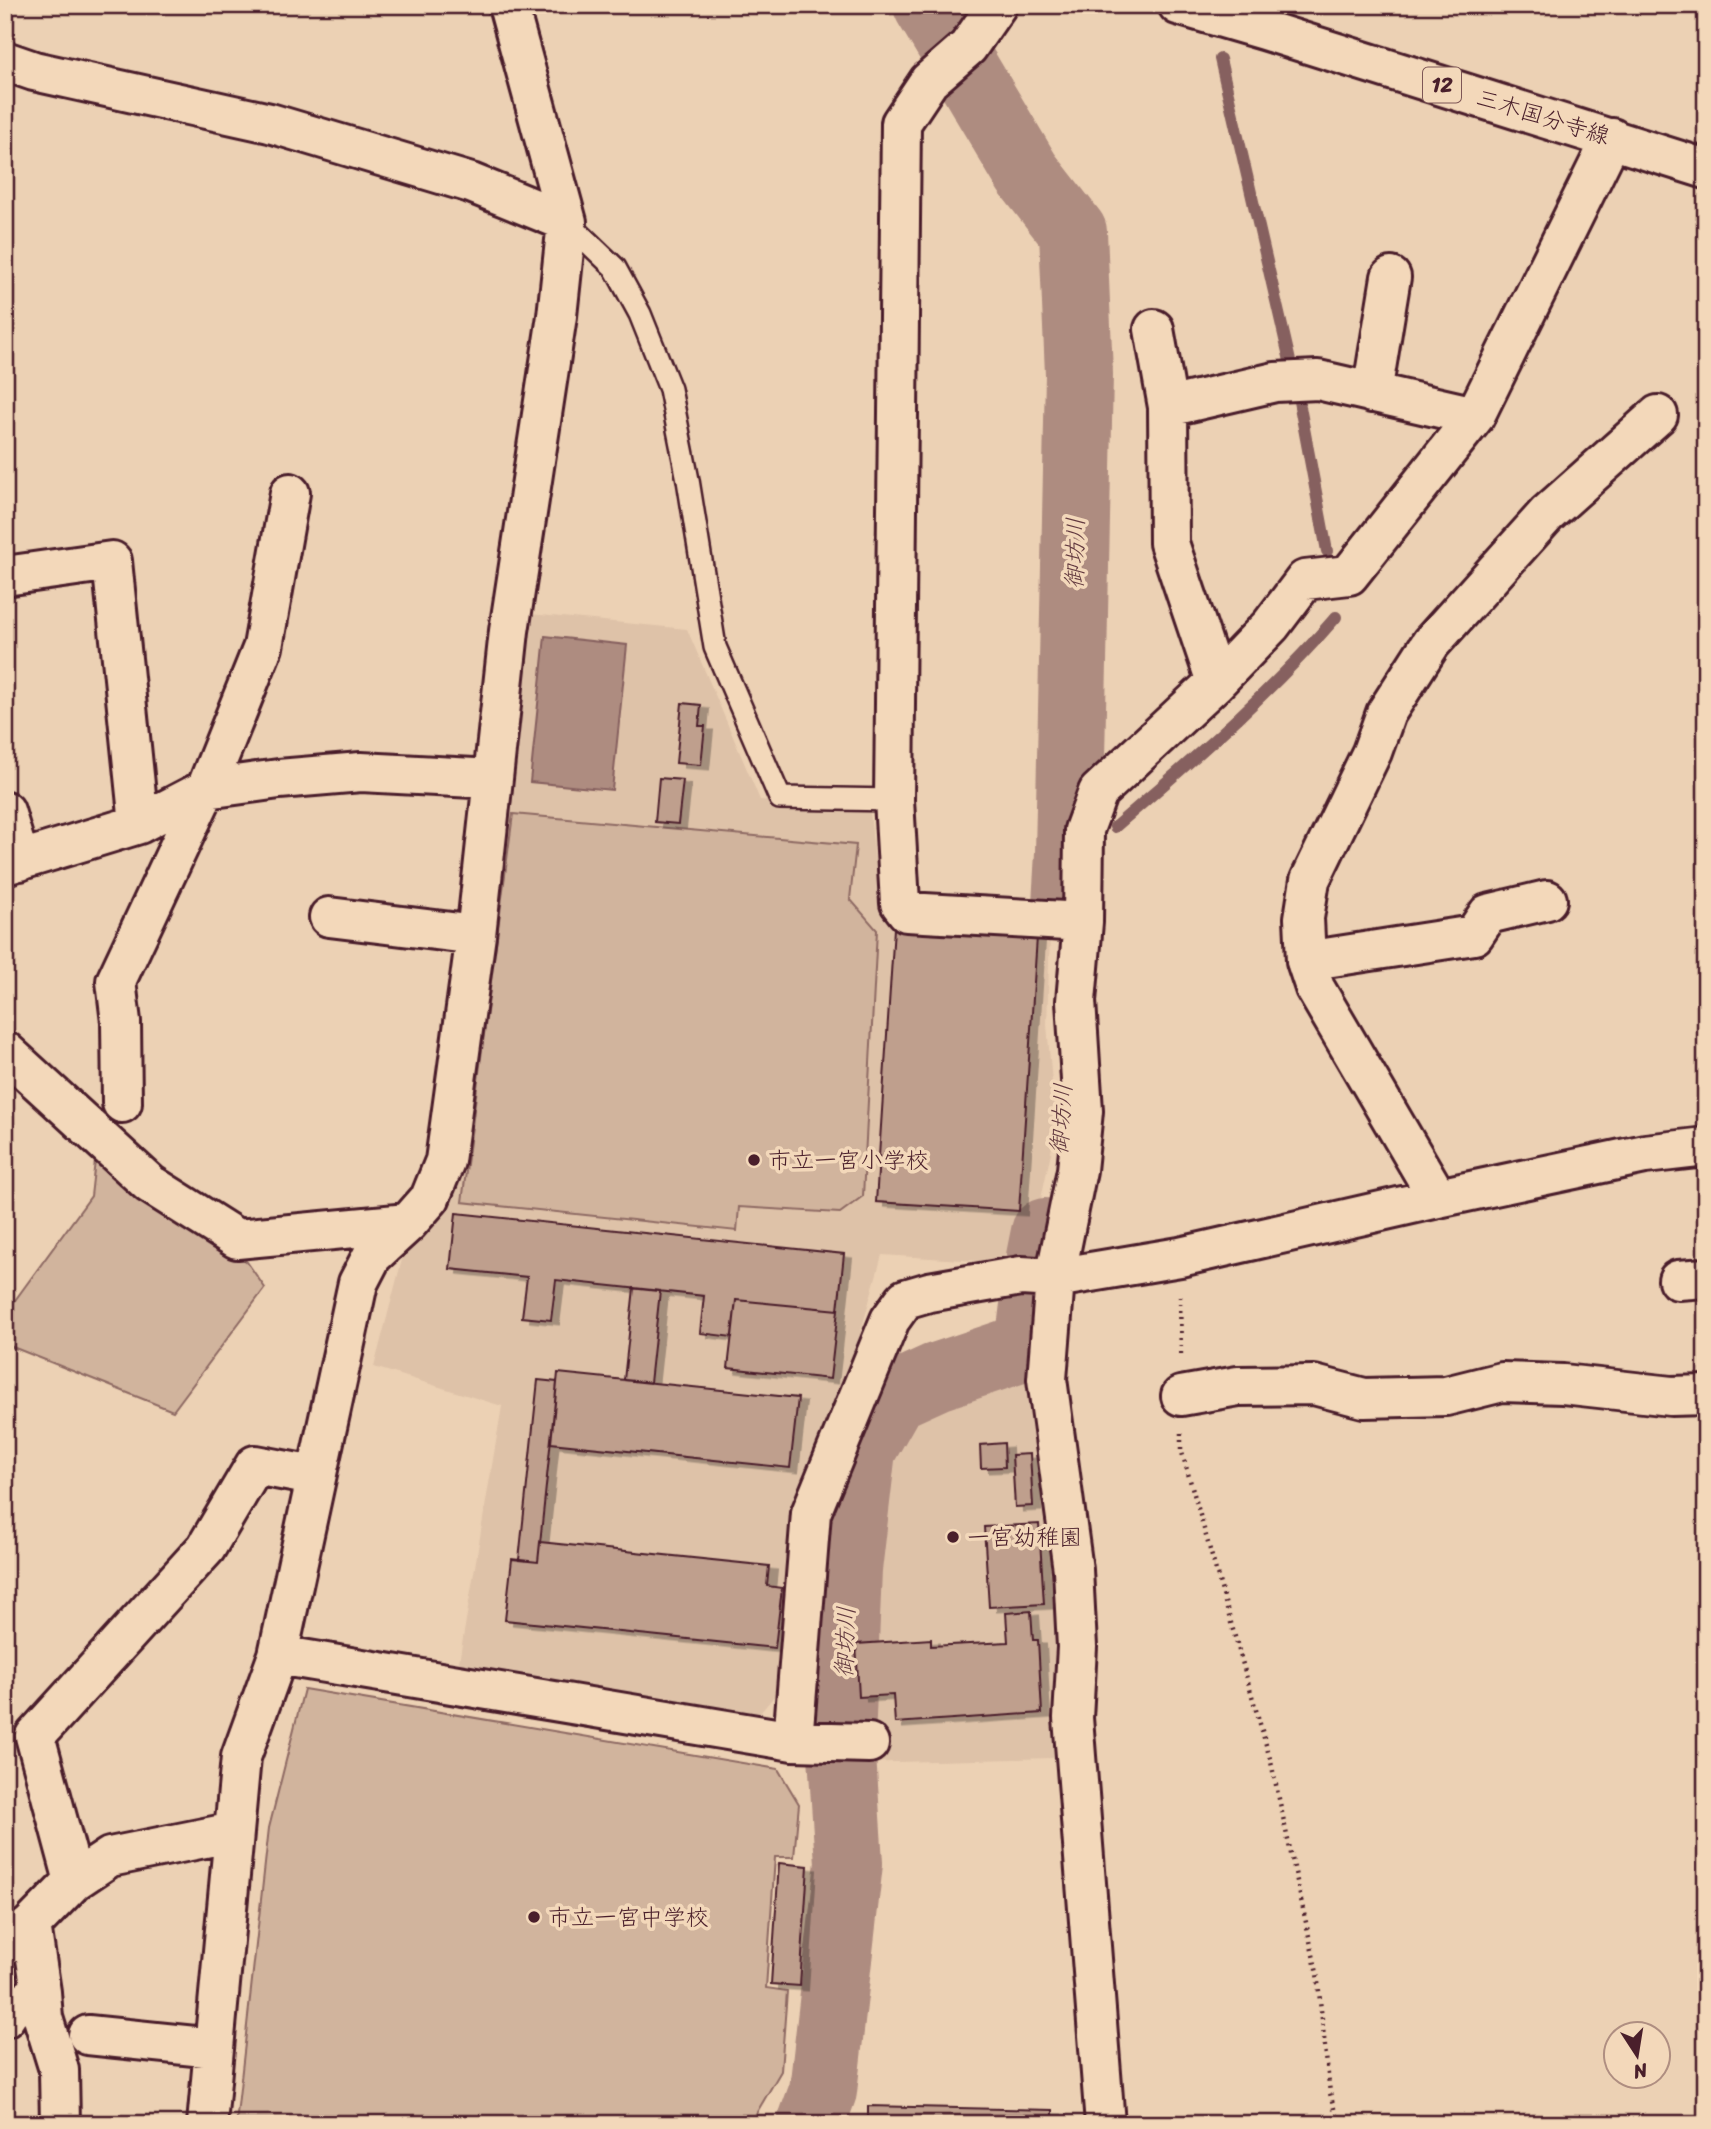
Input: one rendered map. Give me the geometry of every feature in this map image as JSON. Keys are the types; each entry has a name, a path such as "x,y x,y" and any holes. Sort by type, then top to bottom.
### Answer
{"street":[{"path":"207,2124 241,1757 278,1655 314,1476 358,1283 372,1256 408,1223 430,1198 445,1161 476,935 509,631 557,316 567,222 508,5"},
{"path":"996,5 968,47 929,81 901,123 894,800 900,903 907,912 1070,921"},
{"name":"三木国分寺線","path":"1178,5 1706,169"},
{"path":"5,61 34,71 284,127 471,183 567,222"},
{"path":"1105,2124 1073,1718 1077,1647 1073,1570 1048,1379 1042,1277 1077,1170 1083,1111 1070,921 1084,831 1098,792 1216,682 1271,625 1305,580 1349,575 1475,416 1612,138"},
{"path":"1373,393 1391,277"},
{"path":"1154,329 1168,407 1169,543 1216,682"},
{"path":"1168,407 1275,382 1318,380 1475,416"},
{"path":"1438,1198 1315,988 1306,961 1304,918 1310,880 1372,752 1386,713 1431,643 1547,514 1658,415"},
{"path":"122,1103 121,1022 116,981 206,789 263,647 290,493"},
{"path":"5,576 112,561 139,824"},
{"path":"5,811 13,863 139,824 206,789 361,772 493,779"},
{"path":"1306,961 1474,935 1488,914 1548,900"},
{"path":"329,917 476,935"},
{"path":"5,1051 150,1184 236,1239 408,1223"},
{"path":"805,1742 811,1513 890,1320 905,1299 929,1292 1180,1257 1645,1154 1706,1147"},
{"path":"1181,1396 1238,1386 1314,1385 1364,1398 1446,1396 1502,1382 1563,1384 1671,1396 1706,1395"},
{"path":"74,1881 35,1737 206,1548 255,1465 314,1476"},
{"path":"278,1655 805,1742 869,1743"},
{"path":"60,2124 59,2070 43,2018 41,1992 18,1935 74,1881 110,1857 234,1832"},
{"path":"5,2018 11,2008 41,1992"},
{"path":"88,2035 214,2048"}],"lane":[{"path":"567,222 615,268 640,314 670,388 715,647 780,798 894,800"}],"path":[{"path":"1180,1257 1181,1449 1271,1762 1317,1973 1330,2094 1336,2116 1343,2124"}],"shaded area":[{"name":"市立一宮小学校","path":"530,614 687,629 760,800 870,812 880,910 896,926 1050,932 1047,1025 1056,1129 1027,1264 882,1255 845,1389 792,1510 776,1694 756,1718 458,1668 502,1406 374,1367 405,1248 455,1191"},
{"path":"545,636 627,645 612,790 530,782"},
{"path":"513,814 856,845 850,899 877,930 863,1196 840,1213 739,1207 737,1231 462,1202"},
{"path":"97,1143 247,1262 265,1288 173,1411 5,1344 5,1314 91,1196"},
{"name":"一宮幼稚園","path":"1024,1368 1055,1607 1054,1758 855,1763 852,1624 869,1468 890,1412 967,1376"},
{"name":"市立一宮中学校","path":"304,1689 778,1769 799,1804 794,1857 775,1857 766,1988 787,1991 781,2071 750,2124 236,2124 269,1828"}],"building":[{"path":"682,703 701,705 699,726 705,726 701,765 676,763"},
{"path":"659,778 683,780 678,824 655,822"},
{"path":"894,928 1037,937 1019,1211 876,1202"},
{"path":"456,1213 844,1254 838,1310 736,1300 732,1337 700,1333 704,1296 556,1280 551,1320 522,1317 527,1277 450,1269"},
{"path":"634,1288 660,1291 650,1383 624,1380"},
{"path":"736,1300 838,1310 830,1379 728,1368"},
{"path":"558,1373 798,1398 790,1468 551,1443"},
{"path":"538,1380 557,1382 538,1562 519,1560"},
{"path":"1004,1443 1005,1467 981,1468 980,1445"},
{"path":"1030,1454 1033,1506 1015,1507 1012,1455"},
{"path":"1039,1524 1044,1604 989,1607 984,1527"},
{"path":"540,1542 769,1566 767,1586 782,1588 775,1648 505,1620 512,1559 538,1562"},
{"path":"1031,1611 1033,1640 1038,1640 1042,1713 895,1723 893,1695 859,1697 856,1644 931,1639 931,1646 1008,1642 1006,1613"},
{"path":"779,1863 808,1866 800,1986 771,1984"},
{"path":"868,2106 1053,2110 1053,2124 868,2124"}],"waterway":[{"name":"御坊川","path":"927,5 1027,173 1073,232 1079,374 1066,904"},
{"path":"1220,59 1290,361"},
{"path":"1298,396 1327,551"},
{"path":"1115,827 1257,700 1336,617"},
{"name":"御坊川","path":"811,2124 823,2091 849,1863 841,1740 848,1569 862,1450 892,1397 936,1377 1029,1346 1045,1232"},
{"path":"1029,1346 1032,1368"}],"place":[{"name":"市立一宮小学校","path":"754,1160"},
{"name":"一宮幼稚園","path":"953,1537"},
{"name":"市立一宮中学校","path":"534,1917"}]}
